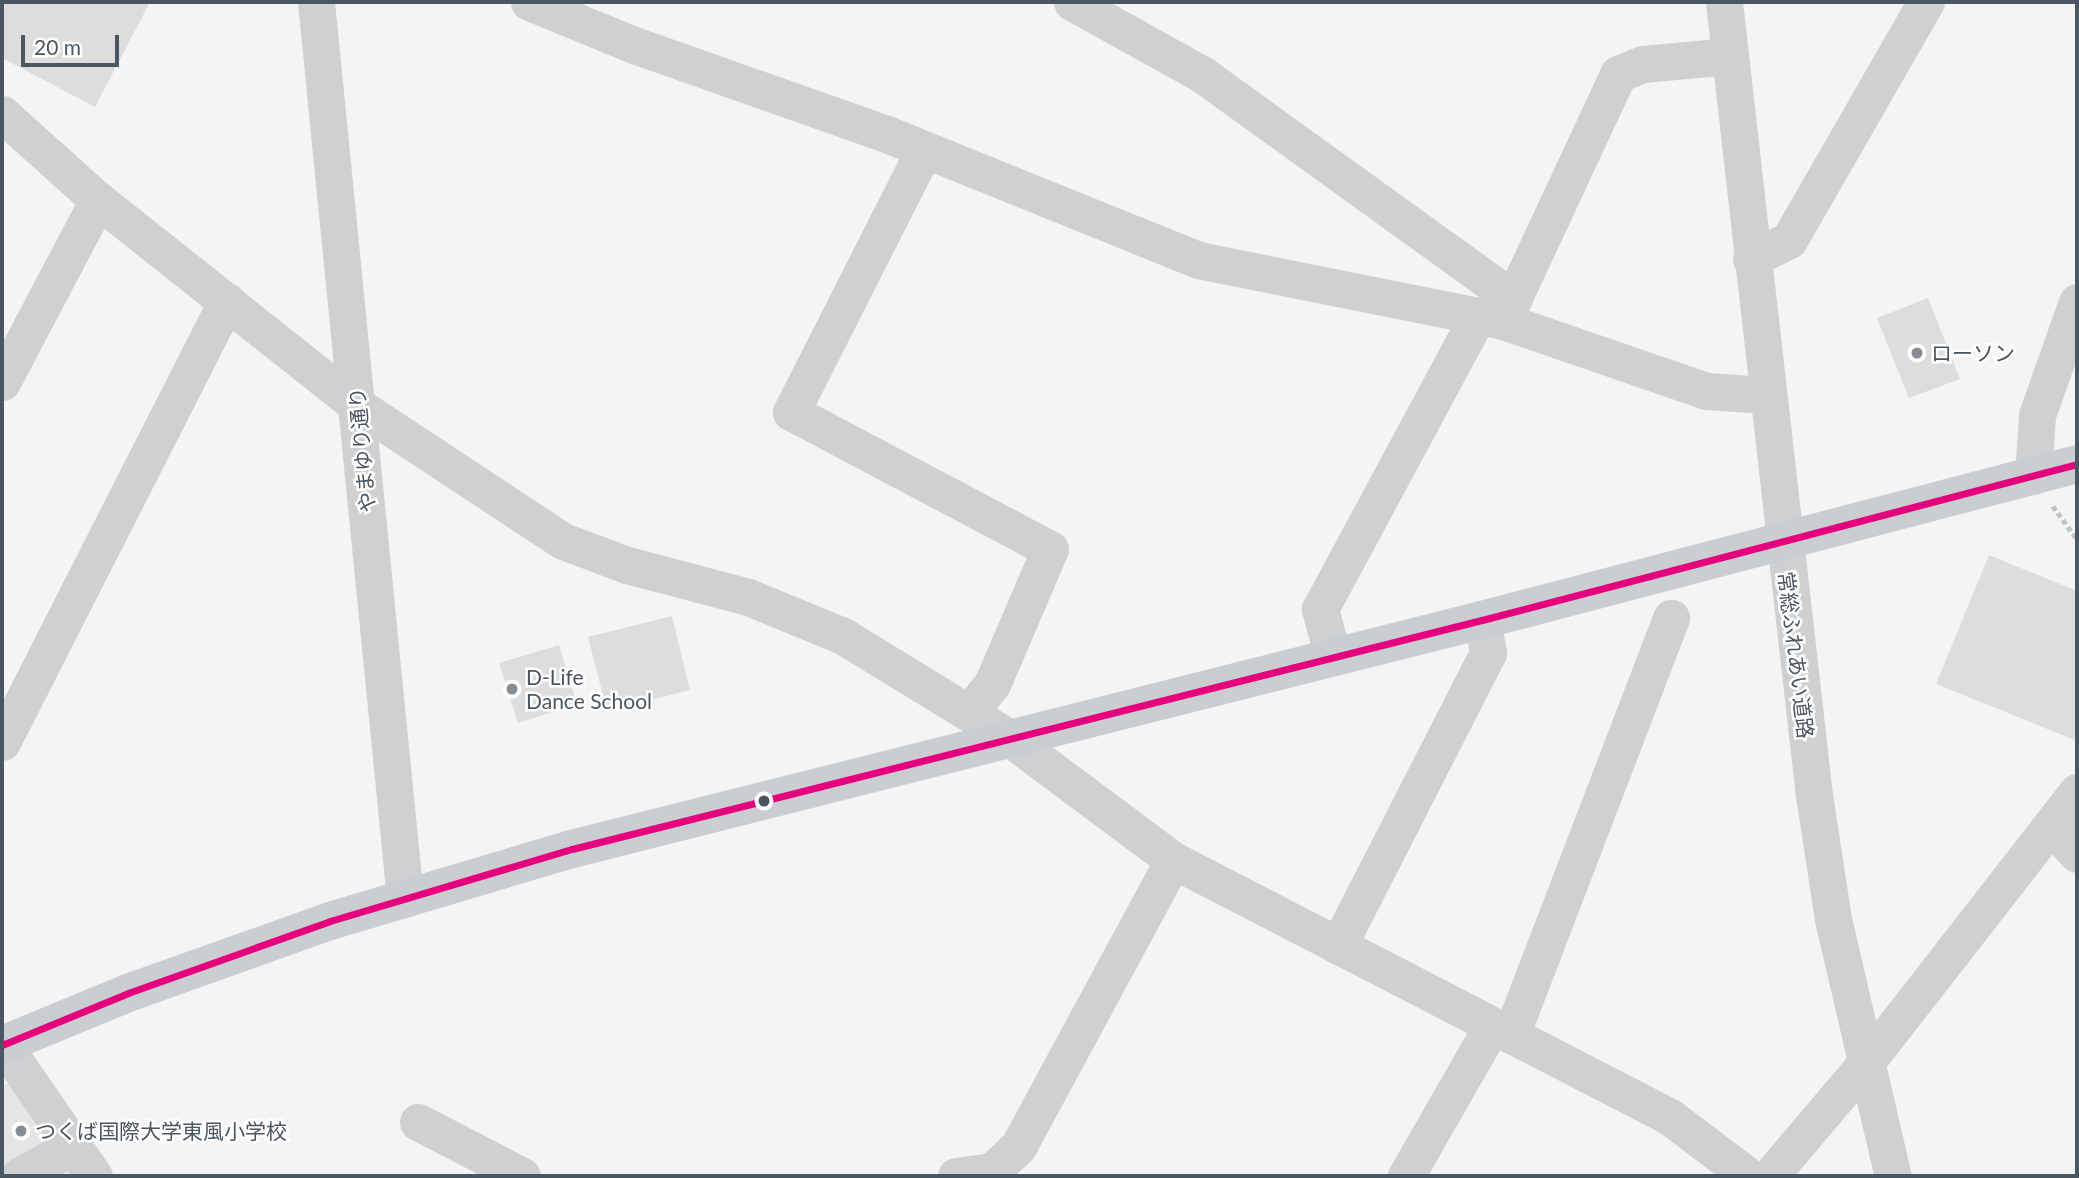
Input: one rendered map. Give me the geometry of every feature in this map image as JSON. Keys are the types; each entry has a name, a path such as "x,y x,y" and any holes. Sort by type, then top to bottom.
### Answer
{"main road":[{"path":"2,1045 128,993 405,899 572,849 1008,737 1482,620 2077,464"}],"street":[{"name":"やまゆり通り","path":"316,2 405,899"},
{"path":"1072,2 1203,75 1498,312"},
{"name":"常総ふれあい道路","path":"1724,2 1765,395 1816,809 1865,1065 1893,1176"},
{"path":"1751,259 1789,240 1926,2"},
{"path":"540,4 924,150 1198,260 1498,312 1706,391 1765,395"},
{"path":"1333,657 1320,610 1498,312 1618,74 1643,64 1730,56"},
{"path":"2,114 98,200 358,405 563,541 627,565 748,597 843,636 1008,737 1172,860 1670,1117 1748,1176"},
{"path":"924,150 791,412 1050,549 992,684 970,712"},
{"path":"2,382 98,200"},
{"path":"2,742 227,301"},
{"path":"2034,475 2037,415 2077,302"},
{"path":"1406,1176 1501,1030 1671,618"},
{"path":"1338,946 1488,653 1482,620"},
{"path":"1770,1176 1865,1065 2077,792"},
{"path":"2051,826 2077,854"},
{"path":"956,1176 992,1171 1018,1147 1172,860"},
{"path":"2,1045 94,1176"},
{"path":"418,1122 522,1176"},
{"path":"19,1176 73,1146"}],"shaded area":[{"name":"つくば国際大学東風小学校","path":"8,1083 72,1176 2,1176 2,1086"}],"building":[{"path":"2,2 150,2 95,107 2,58"},
{"path":"1928,298 1960,379 1909,398 1877,318"},
{"path":"1989,555 2077,591 2077,741 1936,684"},
{"path":"672,616 690,690 607,711 588,637"},
{"path":"559,645 577,704 518,723 499,663"}],"transit line":[{"path":"2,1045 128,993 330,921 572,849 1482,620 2077,464"}],"place":[{"name":"ローソン","path":"1917,353"},
{"name":"D-Life Dance School","path":"512,689"},
{"name":"つくば国際大学東風小学校","path":"21,1131"}]}
